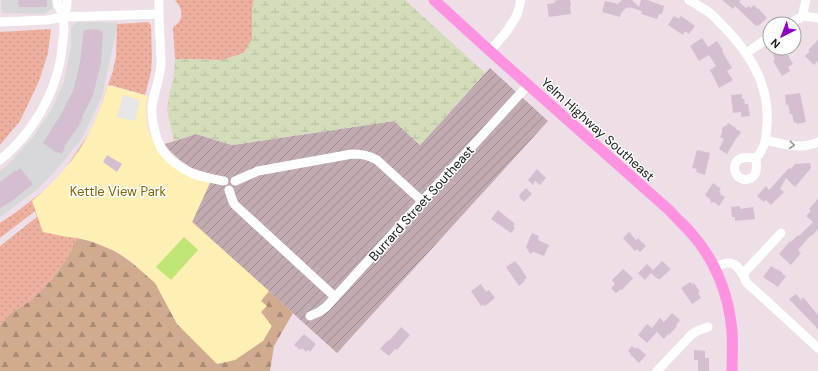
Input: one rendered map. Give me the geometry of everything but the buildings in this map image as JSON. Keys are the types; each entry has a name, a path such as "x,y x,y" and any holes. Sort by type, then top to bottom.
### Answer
{"main road":[{"name":"Yelm Highway Southeast","path":"434,0 668,210 692,234 715,267 725,294 732,331 732,371"}],"street":[{"path":"57,0 64,17"},
{"path":"0,160 28,132 48,98 57,73 60,59 64,17 68,6 67,0"},
{"path":"159,0 161,65 154,95 152,112 157,138 161,148 182,169 197,175 224,181"},
{"path":"490,51 507,31 517,16 520,0"},
{"path":"689,0 711,14 730,33 746,53 760,77 768,116 766,140 763,148 756,158"},
{"path":"806,0 803,16 818,18"},
{"path":"0,22 47,20 64,17 159,14"},
{"path":"746,53 762,42"},
{"name":"Burrard Street Southeast","path":"310,316 326,307 528,85"},
{"path":"766,140 800,146 818,142"},
{"path":"235,181 258,171 352,154 362,154 377,160 422,201"},
{"path":"224,181 229,177 235,181"},
{"path":"224,181 223,184 225,188 229,190 235,205 335,297"},
{"path":"229,190 234,188 236,184 235,181"},
{"path":"743,274 781,233"},
{"path":"715,267 727,263 733,264 743,274 746,282 818,348"},
{"path":"657,371 691,335 708,327"}],"shaded area":[{"path":"1,0 52,0 52,9 44,14 2,13"},
{"path":"77,22 118,22 102,96 82,138 59,167 38,189 0,217 0,171 7,166 34,136 53,107 64,81 71,48 71,27"},
{"path":"490,68 548,121 337,353 192,222 213,175 192,168 181,161 165,144 196,134 232,145 394,121 420,145"},
{"path":"123,95 140,100 135,121 117,117"}],"green space":[{"path":"175,0 254,0 252,9 252,39 244,53 223,60 175,59 173,27 180,21 182,14 178,3"},
{"path":"254,0 405,0 485,73 420,145 394,121 232,145 196,134 174,141 167,110 174,77 175,59 223,60 244,53 252,39 252,9"},
{"path":"148,22 151,25 152,58 151,72 145,95 110,85 165,166 207,188 192,221 210,238 77,238 68,257 52,279 33,299 11,313 0,325 0,246 37,217 35,211 0,238 0,223 45,190 59,196 69,163 90,132 98,115 113,71 116,56 117,24"},
{"path":"51,29 48,53 39,81 20,121 0,145 0,32"},
{"name":"Kettle View Park","path":"108,85 148,96 146,103 146,115 148,129 153,141 171,165 185,175 210,183 192,222 269,291 261,301 267,306 261,312 272,326 263,341 235,360 217,364 177,324 155,283 130,261 117,252 91,241 43,232 32,201 57,178 79,151 95,120"},
{"path":"184,237 198,250 171,280 156,267"},
{"path":"77,238 104,246 126,258 141,270 210,238 293,313 274,346 270,371 0,371 0,325 11,313 33,299 52,279 68,257"}]}
